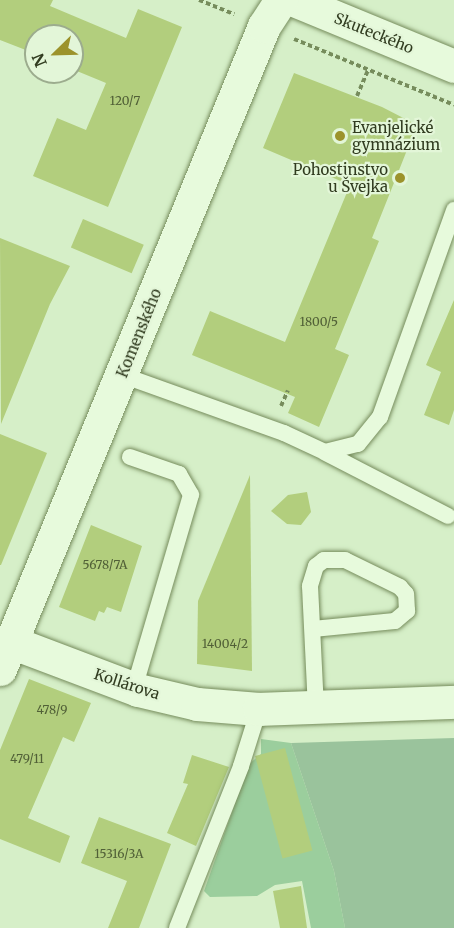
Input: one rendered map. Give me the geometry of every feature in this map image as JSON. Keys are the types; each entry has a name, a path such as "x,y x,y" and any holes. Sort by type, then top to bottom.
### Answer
{"street":[{"name":"Komenského","path":"4,650 122,375 264,26 281,0"},
{"name":"Skuteckého","path":"294,0 454,66"},
{"name":"Kollárova","path":"4,650 197,704 259,710 454,702"}],"lane":[{"path":"325,452 358,444 380,417 454,210"},
{"path":"122,375 284,433 448,516"},
{"path":"130,457 179,474 191,495 134,688"},
{"path":"313,629 395,621 407,611 406,594 400,587 345,560 324,560 312,575 313,629 316,708"},
{"path":"177,928 259,710"}],"path":[{"path":"199,0 239,16"},
{"path":"288,37 454,105"},
{"path":"357,96 368,70"}],"green space":[{"path":"454,738 454,928 345,928 334,871 291,743"},
{"path":"261,739 291,743 334,871 345,928 311,928 302,881 275,885 257,896 210,897 204,891 249,764 261,754"}],"building":[{"path":"0,0 53,0 50,6 126,38 138,9 182,27 108,207 33,176 57,118 86,130 106,83 84,74 84,24 24,24 24,49 0,40"},
{"path":"294,73 382,107 417,125 372,238 379,241 335,349 349,355 319,427 288,413 295,397 192,355 210,311 285,342 350,185 263,148"},
{"path":"83,219 144,245 132,273 71,248"},
{"path":"0,238 70,266 50,304 1,424"},
{"path":"454,300 454,410 449,425 424,415 441,372 426,365"},
{"path":"0,434 47,453 1,565 0,565"},
{"path":"250,475 252,671 197,664 198,601"},
{"path":"307,492 311,512 301,525 287,524 271,511 288,495"},
{"path":"91,525 142,546 121,612 107,607 104,613 99,611 95,621 59,607"},
{"path":"29,679 91,703 74,742 63,737 28,818 70,836 60,863 0,839 0,750"},
{"path":"285,748 312,850 282,858 255,756"},
{"path":"192,755 229,767 196,846 167,833 188,784 183,783"},
{"path":"99,817 171,844 139,928 108,928 127,881 81,863"},
{"path":"301,886 307,928 280,928 273,891"}],"place":[{"name":"Evanjelické gymnázium","path":"340,136"},
{"name":"Pohostinstvo u Švejka","path":"400,178"}]}
